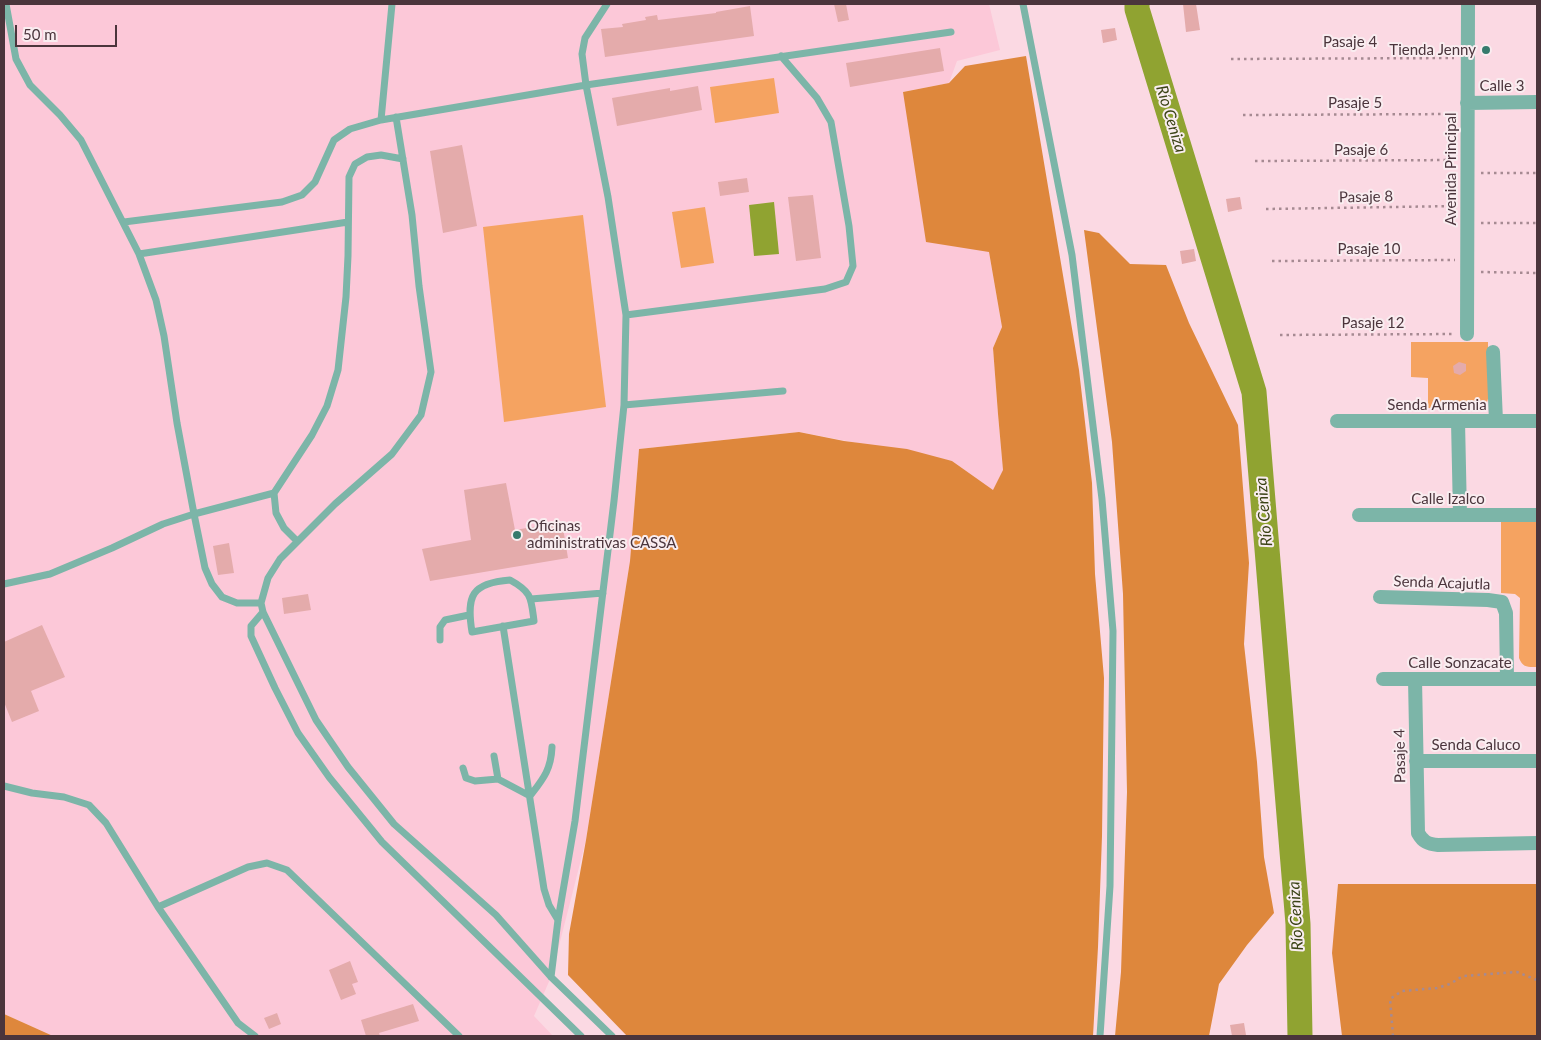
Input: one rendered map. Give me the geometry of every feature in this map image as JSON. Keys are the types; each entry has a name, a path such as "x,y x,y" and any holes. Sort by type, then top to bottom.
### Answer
{"street":[{"name":"Avenida Principal","path":"1466,334 1468,4"},
{"name":"Calle 3","path":"1468,108 1537,102"},
{"path":"1493,352 1496,421"},
{"name":"Senda Armenia","path":"1337,421 1537,421"},
{"path":"1458,421 1460,515"},
{"name":"Calle Izalco","path":"1359,515 1537,515"},
{"name":"Senda Acajutla","path":"1380,598 1488,600 1502,602 1506,613 1507,679"},
{"name":"Calle Sonzacate","path":"1383,679 1537,679"},
{"name":"Pasaje 4","path":"1415,679 1418,833 1422,840 1429,844 1438,845 1537,843"},
{"name":"Senda Caluco","path":"1416,761 1537,761"}],"lane":[{"path":"6,4 16,59 30,85 81,140 124,222 139,254 156,300 164,336 176,423 206,568 212,584 222,597 237,603 262,603"},
{"path":"381,120 392,4"},
{"path":"551,976 558,920 575,821 624,405 626,315 608,197 586,85 582,54 585,38 606,4"},
{"path":"1022,4 1072,255 1102,499 1113,632 1110,886 1100,1036"},
{"path":"124,222 282,202 302,195 315,182 334,140 350,129 381,120 586,85 951,32"},
{"path":"626,315 825,289 846,282 853,266 849,226 831,122 817,98 781,56"},
{"path":"396,117 412,215 419,286 431,372 422,415 392,454 335,504 280,559 268,578 262,603 263,612 316,720 348,767 394,824 496,915 551,976 612,1036"},
{"path":"297,541 284,528 276,513 274,493 312,434 327,406 338,370 346,296 349,177 355,164 367,156 381,155 403,159"},
{"path":"139,254 348,222"},
{"path":"624,405 783,391"},
{"path":"4,584 50,574 163,524 274,493"},
{"path":"510,580 524,588 531,599 534,621 472,632 469,615 471,598 480,587 494,581 510,580"},
{"path":"531,599 602,593"},
{"path":"263,612 251,626 251,636 298,733 329,777 382,842 581,1036"},
{"path":"440,640 440,627 446,620 469,615"},
{"path":"503,626 544,889 549,905 558,920"},
{"path":"530,796 545,776 551,761 552,747"},
{"path":"494,756 498,779"},
{"path":"462,768 466,778 475,781 498,779 530,796"},
{"path":"4,786 32,793 64,797 89,805 106,823 158,907 238,1023 255,1036"},
{"path":"158,907 248,867 267,863 287,870 459,1036"}],"path":[{"name":"Pasaje 4","path":"1232,59 1468,58"},
{"name":"Pasaje 5","path":"1243,116 1468,108"},
{"name":"Pasaje 6","path":"1256,161 1467,167 1537,173"},
{"name":"Pasaje 8","path":"1266,209 1467,206"},
{"path":"1467,223 1537,223"},
{"name":"Pasaje 10","path":"1272,261 1467,266 1537,273"},
{"name":"Pasaje 12","path":"1280,335 1466,334"},
{"path":"1393,1036 1390,999 1402,991 1438,988 1450,984 1463,976 1517,972 1537,980"}],"shaded area":[{"path":"4,4 989,4 1000,50 957,61 949,83 903,92 989,252 1002,327 993,348 1003,470 993,491 952,461 799,432 639,449 630,561 586,840 551,977 534,1016 553,1036 53,1036 4,1014"},
{"path":"1026,56 1079,370 1092,483 1095,574 1104,678 1102,836 1093,1036 627,1036 568,975 569,934 586,840 630,561 639,449 799,432 844,441 907,449 952,461 993,490 1003,470 993,348 1002,327 989,252 926,242 903,92 949,83 965,66"},
{"path":"774,78 779,113 715,123 710,87"},
{"path":"774,202 779,254 754,256 749,205"},
{"path":"705,207 714,263 681,268 672,212"},
{"path":"583,215 606,407 504,422 483,227"},
{"path":"1084,230 1099,233 1130,264 1166,265 1189,323 1238,425 1249,563 1244,644 1257,762 1264,857 1274,913 1247,945 1219,984 1209,1036 1115,1036 1121,972 1127,792 1123,594 1112,442"},
{"path":"1411,342 1488,342 1488,399 1486,405 1475,409 1428,408 1428,378 1411,377"},
{"path":"1501,519 1537,519 1537,667 1524,665 1519,658 1520,598 1515,594 1501,593"},
{"path":"1338,884 1537,884 1537,1036 1342,1036 1332,953"},
{"path":"4,1014 53,1036 4,1036"}],"building":[{"path":"834,4 846,4 849,20 838,22"},
{"path":"1183,4 1196,4 1200,30 1186,32"},
{"path":"750,6 754,36 605,57 601,29 623,27 622,24 646,20 645,17 657,15 658,20 716,13"},
{"path":"1115,28 1117,40 1103,43 1101,30"},
{"path":"940,48 944,71 850,87 846,63"},
{"path":"698,86 702,110 617,126 612,98 670,88 670,91"},
{"path":"462,145 477,226 443,233 430,151"},
{"path":"747,178 749,192 720,196 718,182"},
{"path":"813,195 821,258 796,261 788,197"},
{"path":"1240,197 1242,209 1228,212 1226,199"},
{"path":"1194,249 1196,261 1182,264 1180,251"},
{"path":"1459,362 1466,364 1466,371 1460,375 1454,373 1453,366"},
{"name":"Oficinas administrativas CASSA","path":"506,483 515,530 562,522 568,558 430,581 422,549 471,540 464,490"},
{"path":"229,543 234,573 218,575 213,546"},
{"path":"308,594 311,610 284,614 282,598"},
{"path":"42,625 65,677 31,691 39,711 12,722 4,702 4,642"},
{"path":"350,961 358,982 352,984 356,994 341,1000 329,970"},
{"path":"413,1004 419,1021 379,1033 380,1036 366,1036 361,1020"},
{"path":"277,1013 281,1024 269,1029 264,1018"},
{"path":"1244,1023 1246,1035 1232,1036 1230,1025"}],"waterway":[{"name":"Río Ceniza","path":"1137,4 1254,392 1298,924 1300,1036"}],"place":[{"name":"Tienda Jenny","path":"1486,50"},
{"name":"Oficinas administrativas CASSA","path":"517,535"}]}
